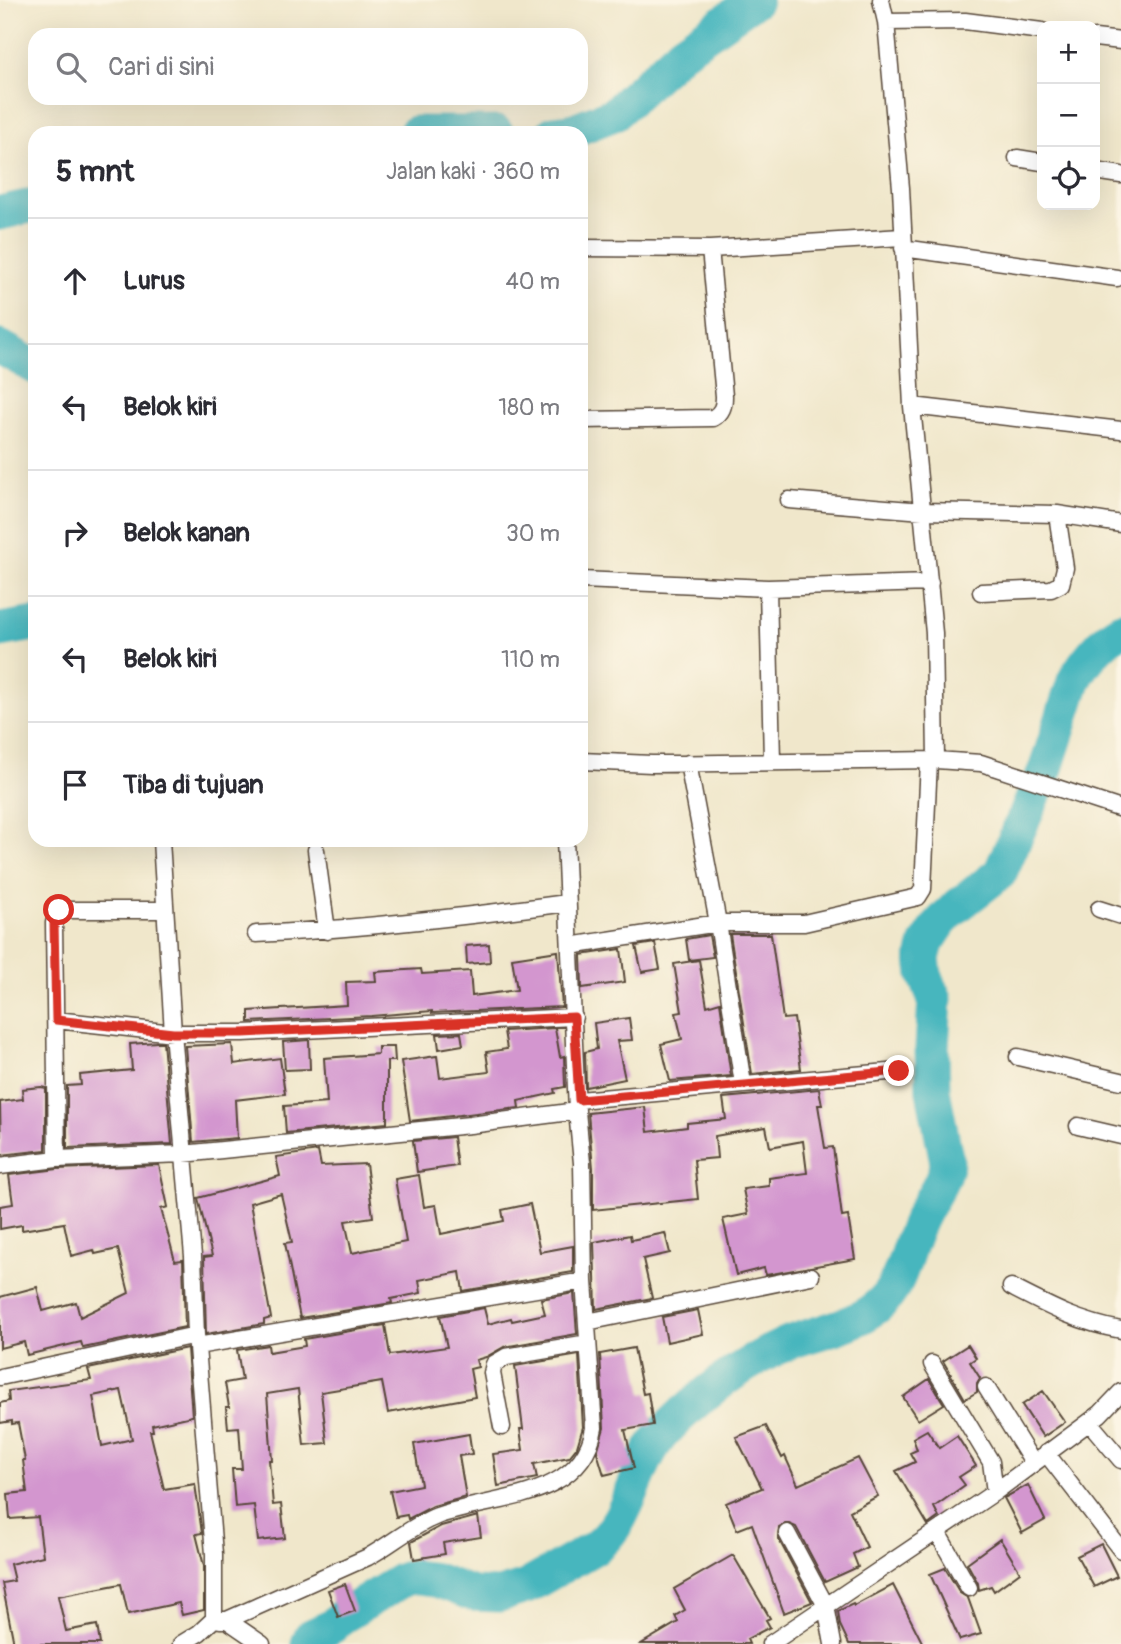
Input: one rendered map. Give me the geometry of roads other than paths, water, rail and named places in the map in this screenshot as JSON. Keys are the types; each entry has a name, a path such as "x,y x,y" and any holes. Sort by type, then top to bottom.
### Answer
{"street":[{"path":"570,946 718,923 804,923 918,897 923,889 932,761 934,633 912,406 901,188 886,22 881,0"},
{"path":"886,22 965,21 1037,30"},
{"path":"1100,38 1121,41"},
{"path":"1017,158 1037,161"},
{"path":"1100,172 1121,175"},
{"path":"588,248 902,243 1117,278"},
{"path":"588,420 713,418 719,415 724,396 710,248"},
{"path":"912,406 1121,430"},
{"path":"789,500 923,511 1057,514 1121,524"},
{"path":"981,592 1051,589 1061,584 1065,568 1057,514"},
{"path":"588,580 768,588 930,583"},
{"path":"768,588 772,761"},
{"path":"588,761 981,763 1121,808"},
{"path":"688,763 718,923 743,1084"},
{"path":"161,847 173,1033 194,1265 197,1341 220,1620"},
{"path":"181,1644 220,1620 369,1557 386,1548 414,1526 452,1511 536,1490 564,1477 575,1468 592,1442 594,1428 584,1281 582,1163 565,847"},
{"path":"316,850 327,931"},
{"path":"256,934 327,931 446,920 567,903"},
{"path":"1099,909 1121,916"},
{"path":"57,1159 54,923 59,910 164,910"},
{"path":"56,1020 173,1033 243,1033 574,1017"},
{"path":"1018,1057 1121,1082"},
{"path":"0,1166 57,1159 183,1154 470,1125 578,1105 669,1093 899,1071"},
{"path":"1078,1126 1121,1136"},
{"path":"587,1322 811,1276"},
{"path":"0,1377 197,1341 584,1281"},
{"path":"1011,1287 1056,1311 1094,1325 1121,1330"},
{"path":"502,1427 492,1373 494,1364 506,1357 588,1343"},
{"path":"932,1364 991,1462 995,1492"},
{"path":"986,1387 1040,1458 1121,1550"},
{"path":"770,1644 995,1492 1089,1422 1121,1392"},
{"path":"1089,1422 1121,1460"},
{"path":"937,1532 969,1588"},
{"path":"787,1533 826,1606 833,1644"},
{"path":"220,1620 262,1644"}],"waterway":[{"path":"584,126 614,114 682,51 755,0"},
{"path":"0,213 28,207"},
{"path":"0,347 28,363"},
{"path":"0,630 28,625"},
{"path":"308,1644 311,1636 333,1626 340,1618 402,1580 411,1577 436,1580 473,1594 499,1595 526,1587 594,1548 617,1523 654,1445 692,1405 753,1361 798,1339 862,1317 890,1293 947,1162 933,1091 935,999 925,975 923,958 927,943 941,922 955,908 1000,873 1046,768 1074,681 1094,652 1121,629"}]}
